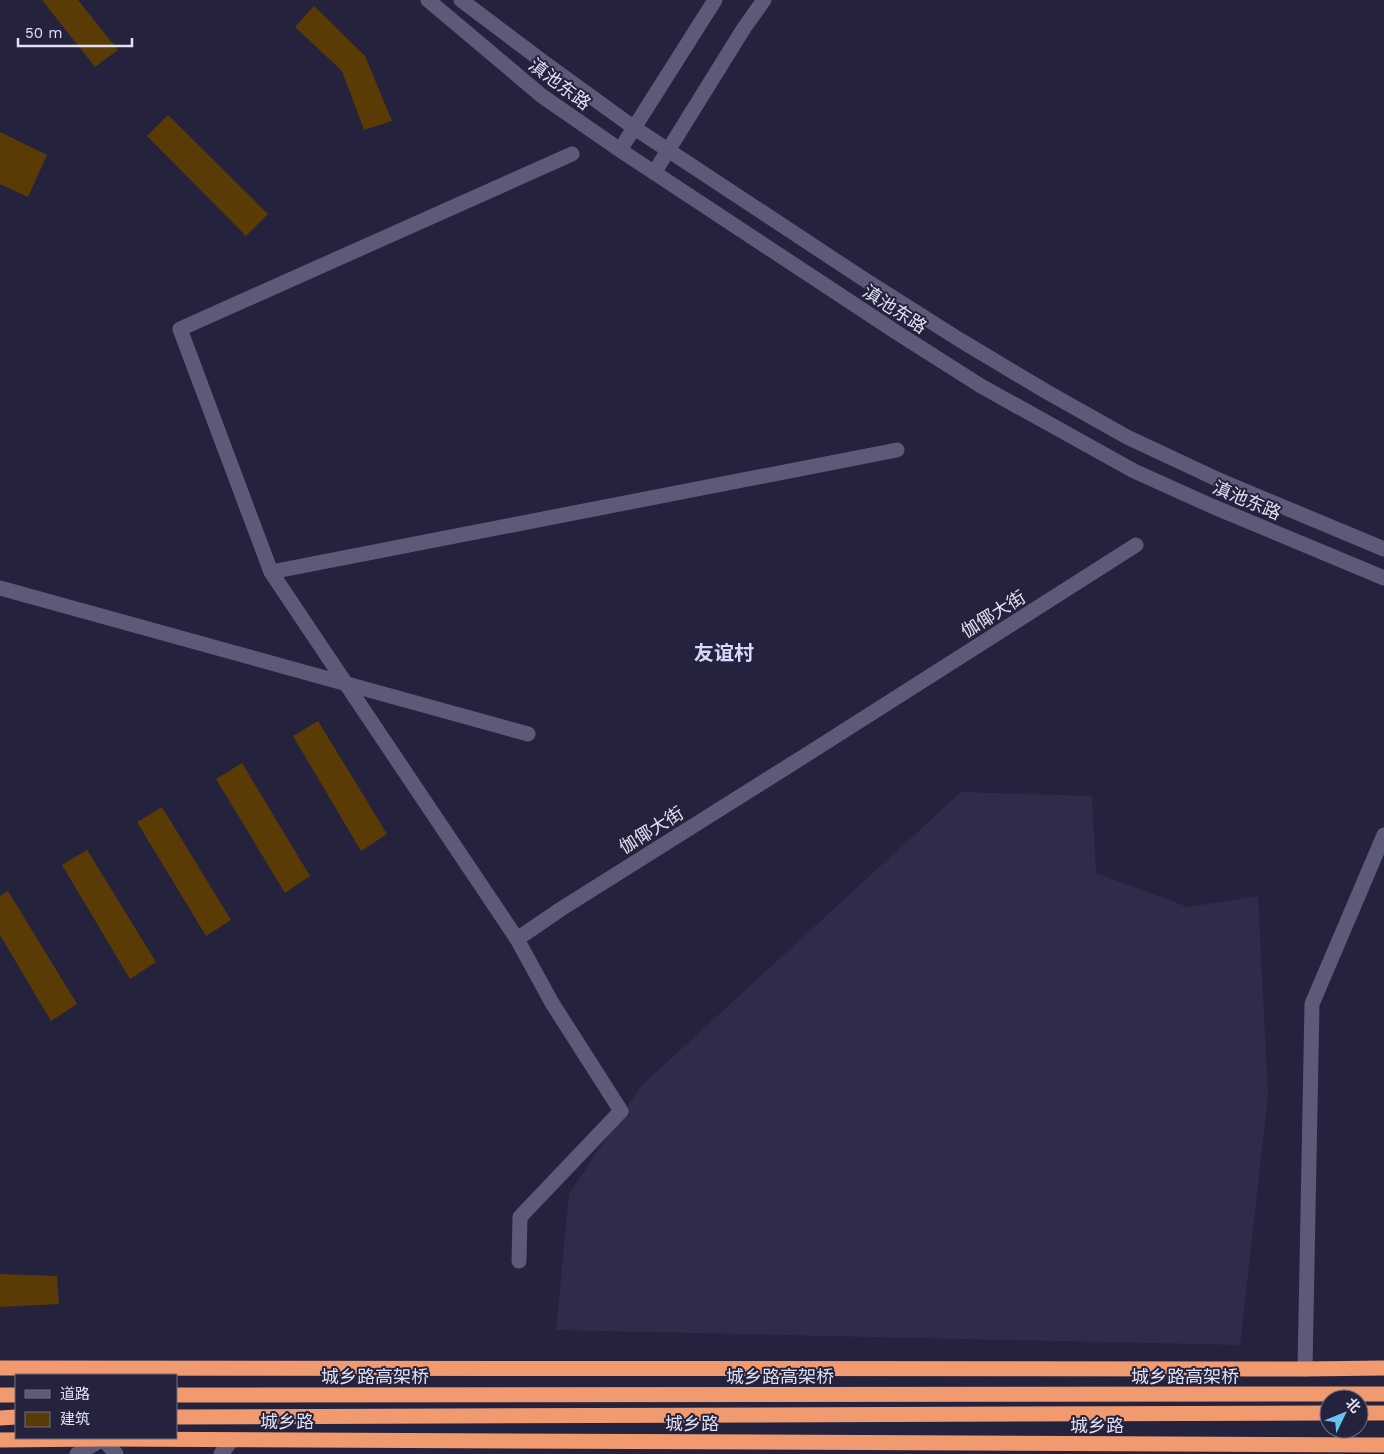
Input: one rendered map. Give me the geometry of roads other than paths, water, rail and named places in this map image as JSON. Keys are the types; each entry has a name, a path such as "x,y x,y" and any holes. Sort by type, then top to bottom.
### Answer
{"highway":[{"path":"0,1368 1384,1368"},
{"name":"城乡路高架桥","path":"178,1395 1384,1394"},
{"path":"0,1395 15,1395"},
{"path":"178,1417 1319,1413"},
{"path":"1369,1413 1384,1413"},
{"path":"0,1418 15,1418"},
{"name":"城乡路","path":"0,1440 1384,1445"}],"street":[{"name":"滇池东路","path":"428,0 542,96 654,173 981,386 1134,471 1223,511 1384,578"},
{"name":"滇池东路","path":"461,0 634,127 870,283 1046,392 1127,437 1213,477 1384,549"},
{"path":"620,150 715,0"},
{"path":"654,173 744,28 764,0"},
{"path":"519,1262 520,1217 620,1111 552,1002 517,939 271,572 180,329 572,154"},
{"path":"271,572 897,450"},
{"name":"伽倻大街","path":"517,939 561,909 798,761 1136,545"},
{"path":"0,588 528,734"},
{"path":"1305,1369 1312,1004 1384,835"},
{"path":"77,1454 103,1439"},
{"path":"97,1454 103,1439"},
{"path":"103,1439 116,1454"},
{"path":"220,1454 232,1440"}],"district":[{"name":"友谊村","path":"724,653"}]}
